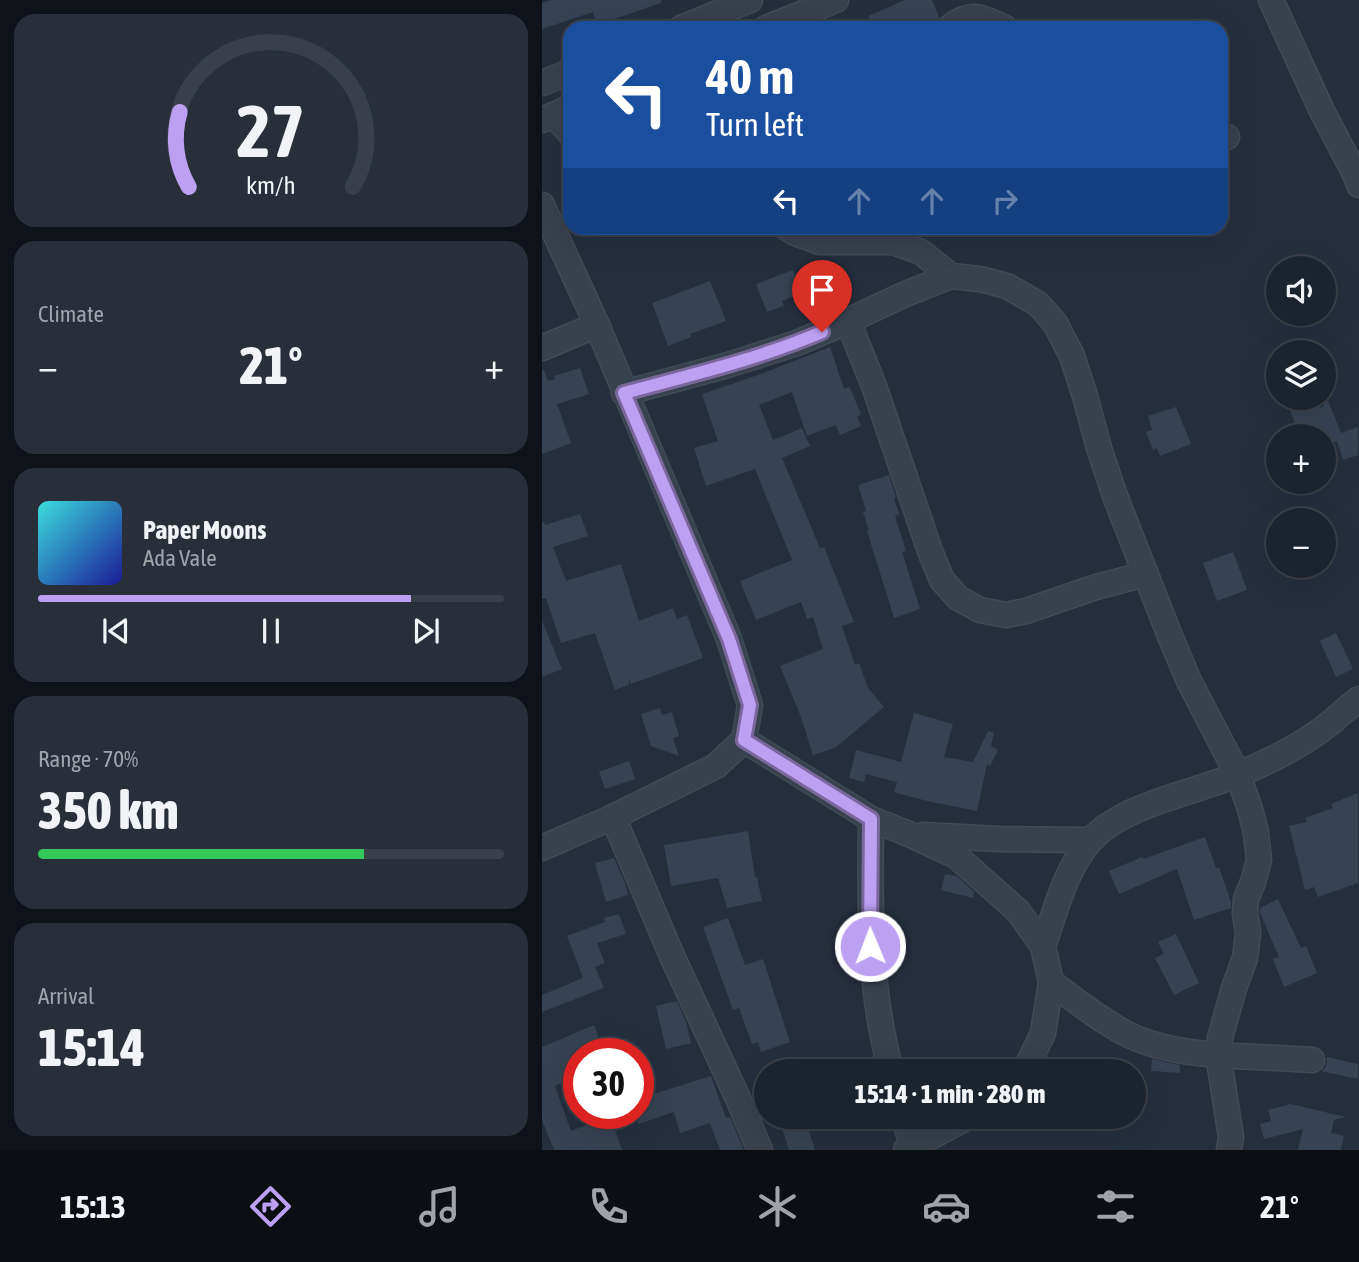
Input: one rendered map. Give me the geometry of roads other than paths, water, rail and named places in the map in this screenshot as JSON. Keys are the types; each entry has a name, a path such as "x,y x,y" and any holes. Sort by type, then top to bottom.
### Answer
{"street":[{"path":"698,21 750,0"},
{"path":"790,21 835,0"},
{"path":"1271,0 1359,185"},
{"path":"957,21 969,16 990,21"},
{"path":"542,83 563,75"},
{"path":"542,205 597,325 729,639 750,705 744,740 716,766 613,817 542,848"},
{"path":"801,235 820,242 893,242 921,252 951,276"},
{"path":"624,393 797,343 951,276 980,279 1007,286 1038,304 1055,323 1072,356 1099,449 1146,575 1189,681 1238,775 1253,821 1259,860 1246,899 1248,933 1245,958 1234,988 1218,1054 1231,1137 1229,1150"},
{"path":"848,321 874,386 930,551 942,580 958,598 980,610 1006,615 1146,575"},
{"path":"542,348 597,325"},
{"path":"1043,946 1067,877 1091,840 1109,823 1140,809 1238,775 1296,747 1359,699"},
{"path":"744,740 871,819 956,856 1018,911 1043,946 1051,982 1043,1033 1030,1059"},
{"path":"613,817 672,956 760,1150"},
{"path":"871,819 870,946 887,1059"},
{"path":"542,826 565,838"},
{"path":"909,834 1091,840"},
{"path":"1038,840 1067,877"},
{"path":"1051,982 1127,1034 1160,1046 1189,1052 1312,1060"},
{"path":"906,1129 910,1149 947,1129"}]}
